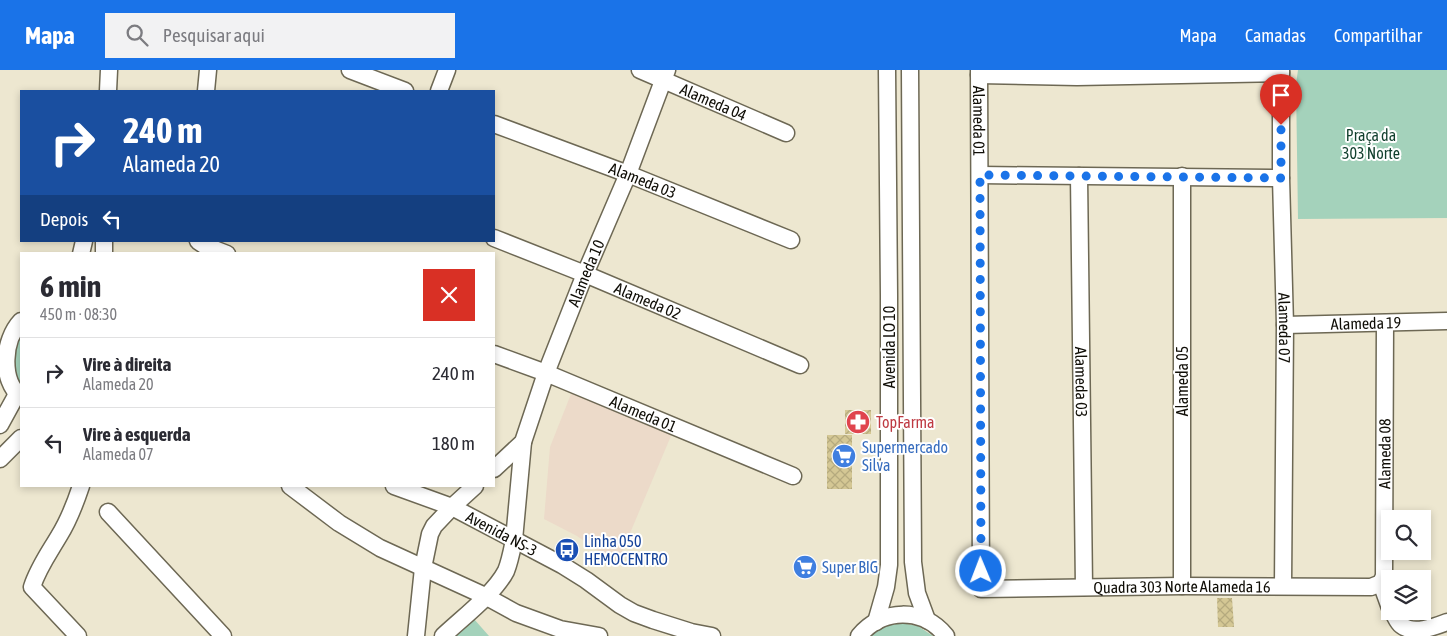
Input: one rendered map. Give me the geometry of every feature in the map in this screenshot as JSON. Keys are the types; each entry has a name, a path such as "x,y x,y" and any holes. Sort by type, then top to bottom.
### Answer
{"street":[{"path":"108,90 109,70"},
{"path":"206,90 208,70"},
{"path":"350,70 402,90"},
{"path":"439,90 447,70"},
{"name":"Alameda 04","path":"640,70 665,75 786,133"},
{"name":"Avenida LO 10","path":"876,622 888,580 889,296 887,70"},
{"name":"Avenida LO 10","path":"910,70 913,562 917,593 927,620"},
{"path":"979,72 1175,73 1281,71"},
{"name":"Alameda 07","path":"1281,71 1281,178 1285,325 1283,586"},
{"name":"Alameda 01","path":"979,72 981,589"},
{"name":"Alameda 10","path":"495,468 523,442 546,373 585,274 628,174 665,75"},
{"name":"Alameda 03","path":"495,124 628,174 791,240"},
{"path":"980,175 1281,178"},
{"name":"Alameda 03","path":"1080,176 1084,587"},
{"name":"Alameda 05","path":"1182,176 1182,586"},
{"name":"Alameda 02","path":"495,238 585,274 800,365"},
{"path":"200,242 222,252"},
{"name":"Alameda 19","path":"1285,325 1447,321"},
{"path":"0,425 19,396 8,379 4,361 7,344 20,322"},
{"name":"Alameda 08","path":"1384,570 1385,323"},
{"name":"Alameda 01","path":"495,354 546,373 793,476"},
{"path":"0,459 20,439"},
{"path":"443,636 485,596 506,571 514,540 523,442"},
{"path":"78,636 32,587 36,575 73,510 81,487"},
{"path":"291,487 339,523 380,548 485,596 516,614 560,629 599,636"},
{"name":"Avenida NS-3","path":"397,487 452,507 574,572 634,613 684,630 712,636"},
{"path":"416,636 423,568 430,534 434,526 474,487"},
{"path":"108,512 223,636"},
{"name":"Quadra 303 Norte Alameda 16","path":"981,589 1182,586 1371,587 1381,583"},
{"path":"859,636 867,628 885,617 901,614 917,616 927,620 946,636"},
{"path":"1398,620 1401,625 1415,630 1432,628 1447,622"}],"shaded area":[{"path":"573,389 673,431 617,564 577,536 544,519 550,447"}],"green space":[{"name":"Praça da 303 Norte","path":"1298,70 1447,70 1447,218 1298,219 1296,84"},
{"path":"20,330 20,388 13,376 13,343"},
{"path":"474,619 489,636 456,636"},
{"path":"901,623 918,626 933,636 869,636 884,626"}],"building":[{"path":"845,410 871,410 871,434 845,434"},
{"path":"827,435 852,435 852,489 827,489"},
{"path":"1217,598 1232,598 1234,627 1218,627"}],"place":[{"name":"TopFarma","path":"858,422"},
{"name":"Supermercado Silva","path":"844,456"},
{"name":"Linha 050 HEMOCENTRO","path":"567,550"},
{"name":"Super BIG","path":"805,567"}],"route":[{"path":"981,571 980,175 1281,178 1281,125"}]}
